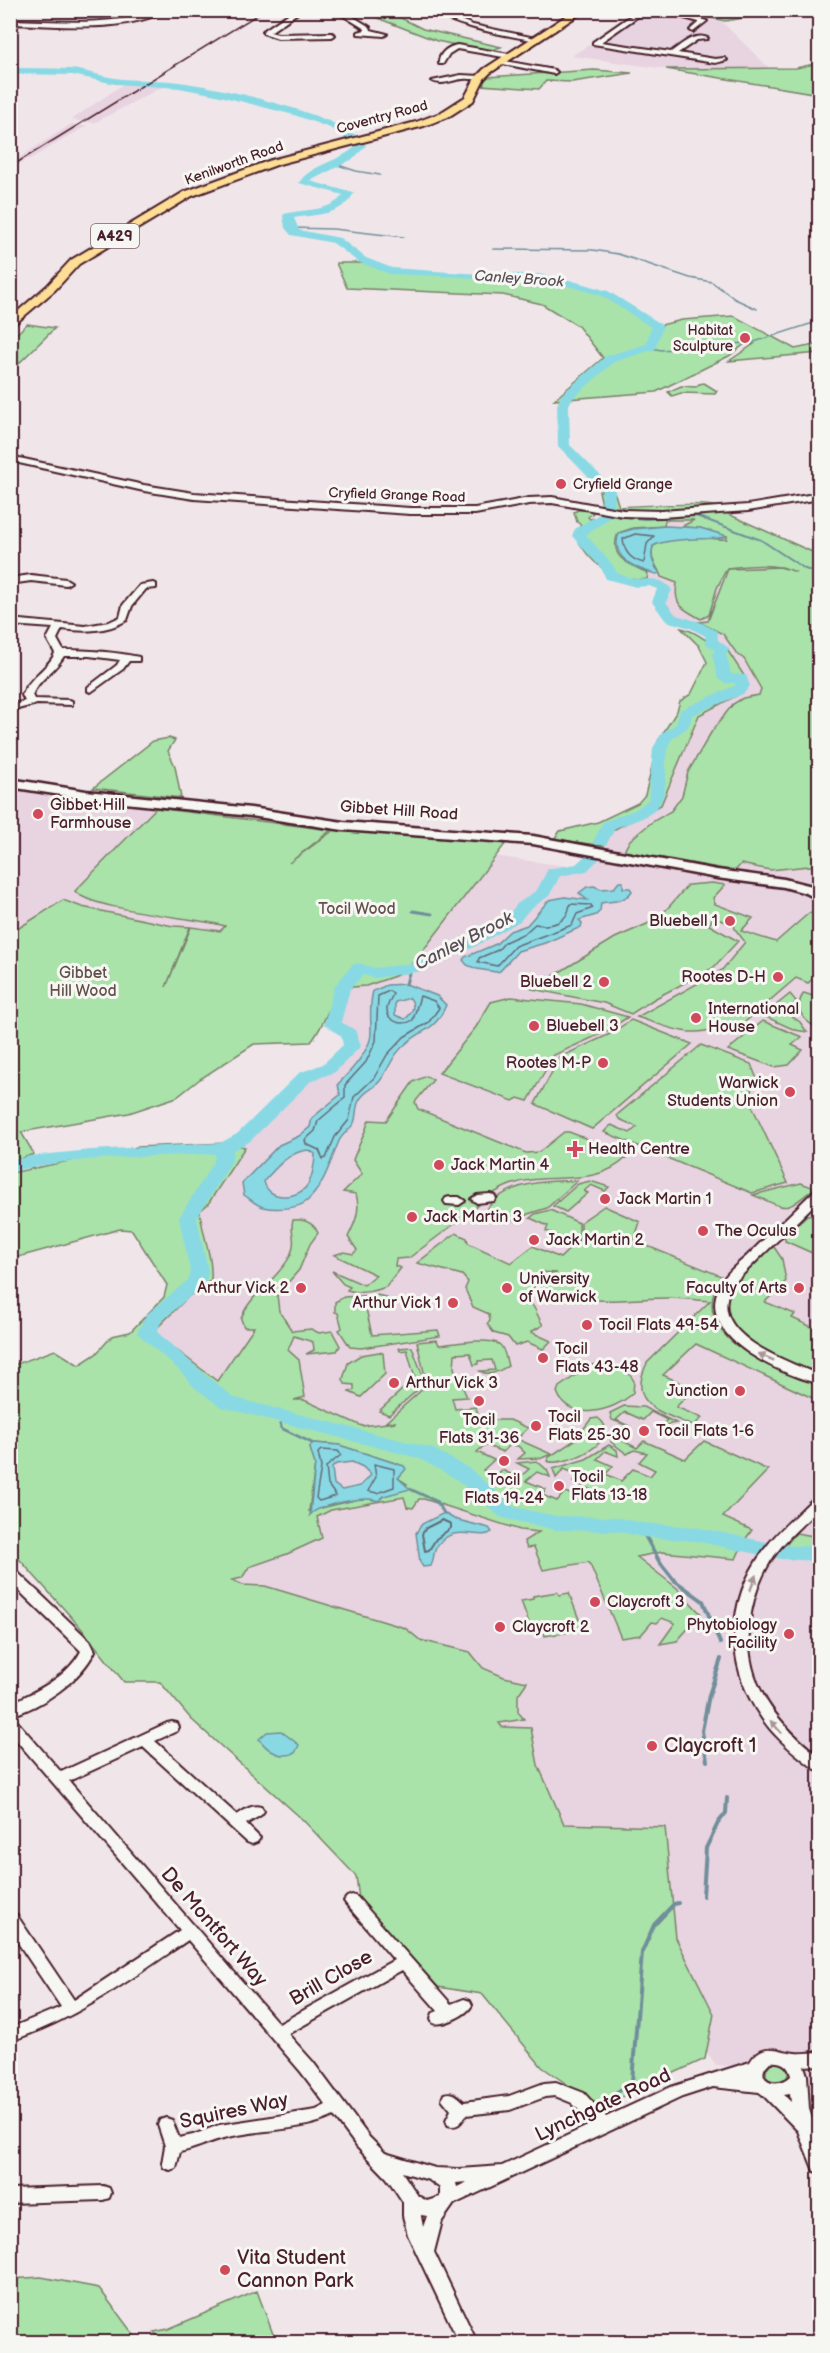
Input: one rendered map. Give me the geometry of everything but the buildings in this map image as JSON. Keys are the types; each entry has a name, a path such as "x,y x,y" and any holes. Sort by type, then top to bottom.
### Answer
{"main road":[{"name":"Coventry Road","path":"330,147 444,116 469,99 480,78 504,59 582,10"},
{"name":"Kenilworth Road","path":"10,325 51,288 75,262 188,194 225,179 330,147"}],"street":[{"path":"10,22 128,21 150,17 165,10"},
{"path":"299,10 265,32 278,36 332,35"},
{"path":"337,10 366,27 364,32 384,34"},
{"path":"431,10 471,27 537,39"},
{"path":"441,16 466,10"},
{"path":"644,10 596,43 715,61 724,60"},
{"path":"658,10 704,21 693,30"},
{"path":"671,55 696,38 705,38"},
{"path":"441,63 442,58 456,47 554,72"},
{"path":"435,81 448,81 460,77 480,78"},
{"name":"Cryfield Grange Road","path":"10,458 144,488 228,500 451,512 483,511 529,501 552,500 617,512 661,514 731,510 819,496"},
{"path":"10,581 31,578 66,582"},
{"path":"10,622 96,628 117,622 126,615 128,605 144,585"},
{"path":"30,702 27,694 33,681 58,660 60,652 52,639 60,625"},
{"path":"60,652 89,652 132,658 91,689"},
{"path":"10,708 30,702 69,703"},
{"name":"Gibbet Hill Road","path":"10,783 86,795 251,812 343,826 533,840 717,874 816,887"},
{"path":"819,1192 729,1280 723,1289 720,1304 729,1328 745,1346 819,1380"},
{"path":"819,1500 773,1549 757,1572 742,1613 741,1658 754,1696 765,1714 800,1751 819,1765"},
{"path":"10,1573 85,1645 88,1651 84,1663 60,1682 10,1711"},
{"name":"De Montfort Way","path":"10,1723 278,2032 363,2142 383,2160 410,2199 417,2235 468,2343"},
{"path":"60,1779 172,1727"},
{"path":"146,1741 252,1838"},
{"path":"236,1823 256,1811"},
{"name":"Brill Close","path":"352,1901 405,1961 444,2015 464,2005"},
{"path":"10,1918 31,1946 70,2009"},
{"path":"10,2035 34,2027 70,2009 190,1931"},
{"name":"Brill Close","path":"278,2032 405,1961"},
{"name":"Lynchgate Road","path":"445,2202 678,2092 756,2067 763,2058 777,2055 791,2060 819,2060"},
{"path":"791,2060 796,2064 799,2078 799,2100 804,2128 819,2166"},
{"name":"Lynchgate Road","path":"712,2082 789,2088 819,2060"},
{"path":"756,2067 756,2077 804,2128"},
{"path":"455,2109 510,2103 544,2090 556,2089 578,2098 604,2127"},
{"name":"Squires Way","path":"166,2126 171,2154 219,2132 319,2116 338,2107"},
{"name":"De Montfort Way","path":"383,2160 431,2175"},
{"name":"Lynchgate Road","path":"431,2175 476,2175 513,2170"},
{"path":"426,2251 428,2237 445,2202 449,2185 431,2175 412,2180 410,2199 425,2209 445,2202"},
{"path":"10,2196 103,2193"}],"shaded area":[{"path":"639,11 671,11 722,22 770,69 666,69 572,56"},
{"path":"125,83 164,86 94,123 71,120"},
{"path":"71,124 87,126 27,159 11,171 11,163"},
{"name":"University of Warwick","path":"705,521 819,577 819,2095 817,2090 755,2067 716,2065 580,1881 154,1601 150,1333 183,1299 197,1211 233,1151 309,1080 335,1068 358,1046 351,1029 336,1023 11,1007 11,789 580,868 595,861 613,830 661,805 699,715 742,693 726,648 716,641 714,634 697,624 676,617 664,602 667,590 664,585 652,581 620,578 585,536 643,522"}],"green space":[{"path":"762,10 767,14 725,21 679,11"},
{"path":"364,11 387,11 423,29 501,47 488,52 437,41"},
{"path":"819,63 819,94 666,69 796,68"},
{"path":"594,70 632,73 572,82 546,81 539,89 480,85 487,77"},
{"path":"336,263 369,263 395,272 463,274 481,277 538,277 562,281 604,293 657,326 682,320 734,316 795,349 819,344 819,353 729,361 754,344 745,344 729,356 656,392 554,400 603,358 578,326 542,304 503,295 347,288"},
{"path":"27,324 55,328 11,371 11,339"},
{"path":"704,383 717,391 715,394 681,393 672,396 668,392 681,386 696,387"},
{"path":"599,491 609,491 615,494 619,507 688,504 721,508 662,511 617,508 602,505"},
{"path":"590,510 593,513 588,517 590,519 600,517 603,513 662,517 726,513 819,555 819,865 770,870 741,864 735,871 624,851 630,840 652,822 671,811 682,796 688,772 712,731 733,704 743,698 759,695 761,689 744,659 737,654 723,634 699,622 708,621 728,569 779,567 727,568 717,588 709,615 701,619 678,602 677,583 661,577 653,560 653,546 679,538 727,539 727,536 700,528 681,527 694,520 665,520 664,526 633,528 618,533 616,549 619,555 628,564 648,573 647,579 623,578 594,562 580,544 574,533 581,525 577,522 574,512"},
{"path":"681,628 726,648 745,677 748,686 742,693 699,715 661,805 613,830 604,846 554,839 560,831 598,822 638,803 645,795 658,741 677,711 680,701 691,694 707,662 699,646"},
{"path":"169,738 175,740 168,751 175,766 181,798 93,788 153,741"},
{"path":"156,808 331,830 289,863 334,830 506,843 415,961 395,976 366,986 339,988 323,1023 311,1042 254,1044 177,1097 129,1113 21,1132 34,1154 11,1162 11,933 63,900 82,907 173,926 190,927 166,987 191,927 220,931 225,926 121,908 84,898 75,891"},
{"path":"712,883 725,885 713,898 715,904 753,918 741,931 776,942 809,913 819,914 819,973 808,983 796,978 731,1034 716,1028 696,1032 686,1031 637,1017 722,970 745,942 734,924 713,918 709,925 738,941 713,968 654,999 631,1014 604,1003 532,989 615,938 647,924 667,909 688,885"},
{"path":"804,993 819,998 819,1024 816,1027 806,1021 799,1008"},
{"path":"790,994 796,1001 787,1009 787,1013 800,1022 807,1032 795,1030 766,1017 769,1011"},
{"path":"511,997 581,1004 628,1017 605,1032 554,1055 528,1101 518,1098 513,1101 439,1073 476,1027 491,1002"},
{"path":"631,1020 692,1044 592,1129 535,1104 560,1057 610,1034"},
{"path":"763,1021 802,1037 792,1045 803,1050 789,1065 774,1067 728,1050"},
{"path":"701,1045 751,1064 757,1079 752,1085 750,1102 788,1183 752,1193 604,1132 611,1125 630,1133 637,1127 619,1119 617,1115"},
{"path":"426,1076 433,1080 415,1102 418,1109 526,1153 539,1152 564,1132 569,1132 625,1153 627,1157 614,1167 600,1173 571,1178 525,1181 503,1188 409,1258 396,1259 395,1266 401,1268 386,1287 366,1292 347,1290 350,1287 343,1284 332,1271 364,1285 376,1275 334,1255 344,1252 353,1254 357,1250 348,1237 358,1211 356,1194 343,1192 362,1174 353,1160 369,1120 386,1121 413,1082"},
{"path":"227,1143 245,1147 208,1204 200,1211 210,1262 211,1280 188,1297 153,1332 217,1381 254,1327 244,1327 241,1319 245,1310 285,1265 293,1245 293,1220 301,1220 311,1224 318,1233 310,1244 299,1270 277,1295 279,1311 292,1331 311,1329 319,1333 332,1331 340,1346 337,1351 306,1354 314,1350 313,1342 294,1336 288,1350 299,1360 305,1397 294,1400 304,1400 362,1426 396,1422 386,1422 427,1385 417,1342 437,1340 439,1345 478,1341 494,1342 503,1348 508,1366 494,1373 480,1371 495,1370 492,1360 478,1361 478,1364 474,1365 470,1353 455,1354 454,1368 467,1397 452,1398 455,1409 476,1407 480,1420 510,1420 528,1428 517,1439 551,1454 542,1458 518,1459 525,1453 518,1446 510,1445 503,1452 485,1445 477,1452 494,1460 483,1470 495,1476 502,1470 519,1478 529,1469 517,1463 537,1461 547,1470 550,1477 537,1472 526,1481 546,1489 542,1495 557,1501 565,1492 583,1499 591,1490 573,1482 579,1475 564,1469 556,1478 553,1469 586,1459 609,1445 617,1450 618,1456 605,1451 597,1459 613,1466 606,1474 621,1481 633,1469 650,1476 655,1470 639,1462 647,1453 634,1450 627,1454 611,1442 613,1429 617,1427 624,1429 629,1435 623,1441 637,1448 644,1441 685,1459 704,1441 768,1470 723,1517 752,1530 736,1559 662,1552 637,1557 677,1588 701,1614 677,1641 660,1644 675,1623 662,1618 657,1623 652,1622 641,1635 621,1638 589,1562 543,1570 534,1547 527,1548 524,1541 539,1532 520,1530 424,1499 419,1499 413,1508 407,1507 404,1497 331,1510 317,1517 322,1538 287,1554 249,1567 242,1578 232,1580 243,1585 265,1586 405,1628 420,1640 470,1652 483,1668 504,1677 527,1682 518,1695 518,1712 524,1719 499,1723 502,1727 531,1728 538,1765 564,1824 665,1827 676,1938 714,2014 705,2059 600,2107 542,2067 482,1994 438,1987 359,1899 356,1876 303,1820 191,1719 160,1682 124,1682 81,1628 11,1550 11,1366 55,1350 79,1365 96,1354 112,1336 130,1332 164,1297 167,1285 132,1230 120,1229 11,1259 11,1173 137,1147","holes":["315,1443 339,1445 398,1464 404,1471 398,1478 407,1484 375,1500 363,1498 309,1511 315,1464 310,1448"]},
{"path":"552,1181 577,1181 547,1208 528,1214 516,1221 496,1219 484,1214 491,1204 513,1190"},
{"path":"590,1181 609,1187 605,1191 591,1185 584,1191 588,1193 566,1212 553,1206 578,1184"},
{"path":"801,1183 813,1189 790,1206 779,1206 753,1195"},
{"path":"604,1206 640,1222 633,1244 640,1243 721,1276 713,1298 714,1318 724,1334 759,1360 819,1386 819,1401 696,1344 663,1375 688,1386 685,1390 690,1393 676,1407 702,1418 693,1426 650,1405 641,1389 642,1377 647,1363 710,1301 673,1298 587,1300 571,1298 543,1287 544,1277 557,1273 539,1272 529,1302 543,1325 531,1332 551,1341 543,1349 527,1342 515,1346 508,1337 494,1333 487,1324 490,1321 489,1314 473,1307 465,1289 468,1282 462,1275 417,1263 456,1233 467,1238 468,1243 511,1263 533,1246 560,1258 581,1238 581,1222"},
{"path":"550,1210 579,1223 579,1238 574,1243 546,1231 548,1226 530,1218 535,1214"},
{"path":"819,1214 819,1256 785,1241 785,1236 807,1215"},
{"path":"774,1247 782,1259 786,1281 765,1302 795,1314 792,1318 814,1328 819,1323 819,1376 755,1345 731,1320 727,1305 733,1282 769,1248"},
{"path":"377,1295 390,1301 365,1304 372,1335 438,1330 440,1336 361,1348 350,1347 339,1330 342,1328 338,1313 335,1312 335,1302 344,1297"},
{"path":"412,1347 424,1379 423,1385 389,1415 379,1411 415,1378 407,1350 400,1351 399,1348"},
{"path":"383,1353 385,1374 361,1397 349,1392 354,1390 354,1385 345,1384 343,1379 348,1363 361,1355"},
{"path":"591,1365 616,1366 626,1371 634,1381 633,1393 625,1400 604,1409 581,1411 571,1408 563,1402 557,1392 559,1387"},
{"path":"624,1406 643,1407 676,1423 661,1426 667,1420 651,1412 643,1420 625,1412 616,1420 631,1427 612,1420 610,1413"},
{"path":"598,1418 605,1426 605,1435 599,1443 578,1456 555,1462 547,1461 549,1457 575,1440 591,1419"},
{"path":"796,1533 819,1537 819,1556 779,1553"},
{"path":"557,1592 559,1595 569,1593 583,1630 545,1636 543,1629 532,1631 521,1601 533,1599 533,1596"},
{"path":"777,2062 785,2065 788,2073 785,2081 777,2084 769,2081 766,2073 769,2065"},
{"path":"41,2277 99,2288 139,2342 11,2342 11,2279"},
{"path":"257,2291 276,2342 162,2342 154,2332 168,2329"}],"water":[{"path":"666,526 700,528 727,536 671,541 653,546 652,561 660,573 656,574 633,566 621,556 617,542 619,533 633,529"},
{"path":"619,882 623,882 623,888 630,888 632,891 629,895 601,903 600,911 596,915 579,920 582,923 581,927 545,943 518,951 500,971 477,969 467,965 463,960 465,957 496,944 510,931 527,925 549,900 565,897 587,900 579,893 587,887 614,888"},
{"path":"406,984 437,996 446,1005 434,1024 402,1047 379,1082 361,1098 354,1123 340,1139 313,1195 303,1204 292,1207 274,1208 258,1205 244,1195 242,1183 279,1145 299,1136 310,1127 312,1118 340,1095 338,1084 359,1060 370,1039 373,991 387,985","holes":["410,998 413,1006 410,1015 405,1019 395,1015 395,1002","309,1150 315,1154 315,1158 306,1187 289,1196 270,1192 264,1181 274,1170 295,1153"]},
{"path":"312,1443 339,1445 404,1466 406,1469 398,1478 410,1489 384,1496 378,1501 363,1499 332,1505 310,1515 315,1464 310,1448","holes":["352,1462 363,1467 371,1475 360,1486 342,1490 334,1484 332,1468 336,1464"]},
{"path":"444,1513 454,1519 489,1528 492,1532 480,1535 458,1533 450,1535 436,1548 431,1566 423,1567 420,1562 416,1533 422,1524"},
{"path":"281,1731 299,1745 295,1753 284,1755 275,1753 259,1739 267,1732"}],"waterway":[{"name":"Canley Brook","path":"10,71 72,72 115,81 179,85 217,92 298,113 334,126 359,142 361,146 343,161 307,178 304,183 349,193 339,205 288,216 295,233 336,240 362,260 390,271 463,274 481,277 538,277 562,281 604,293 657,326 651,346 610,359 566,397 563,405 564,446 609,490 607,515 580,532 579,536 607,567 611,576 636,583 650,582 662,586 665,590 659,602 671,618 695,625 712,634 711,641 723,649 719,654 725,679 741,678 743,686 738,691 685,713 685,720 681,727 664,740 661,748 658,794 655,801 642,812 608,825 601,842"},
{"path":"335,164 356,171 380,175"},
{"path":"291,228 333,229 404,237"},
{"path":"493,249 593,250 618,254 690,278 712,282 735,299 757,309"},
{"path":"751,343 810,324 820,324"},
{"path":"647,347 661,350 745,343"},
{"path":"607,515 645,519 696,516 761,540 805,569 820,574"},
{"name":"Canley Brook","path":"224,1148 243,1138 305,1077 329,1068 352,1046 349,1034 332,1024 342,987 353,977 358,968 374,973 418,968 470,943 514,918 523,907 543,893 554,872 581,868 591,859"},
{"path":"413,911 432,914"},
{"path":"406,984 410,969"},
{"name":"Canley Brook","path":"10,1167 29,1161 91,1155 224,1148"},
{"path":"224,1148 223,1161 188,1218 199,1271 197,1282 153,1319 147,1333 187,1367 202,1384 228,1403 425,1453 463,1474 507,1512 556,1523 616,1524 642,1530 695,1534 781,1552 820,1554"},
{"path":"280,1416 281,1428 312,1443"},
{"path":"410,1489 436,1501 444,1513"},
{"path":"642,1530 659,1561 674,1580 703,1601 720,1643"},
{"path":"707,1761 702,1731 709,1695 721,1659"},
{"path":"703,1896 706,1848 718,1823 726,1813 727,1798"},
{"path":"616,2093 632,2082 642,1952 654,1925 674,1904 678,1903"}],"railway":[{"path":"10,167 265,10"}],"place":[{"name":"Habitat Sculpture","path":"745,338"},
{"name":"Cryfield Grange","path":"561,484"},
{"name":"Gibbet Hill Farmhouse","path":"38,814"},
{"name":"Bluebell 1","path":"730,921"},
{"name":"Rootes D-H","path":"778,977"},
{"name":"Bluebell 2","path":"604,982"},
{"name":"International House","path":"696,1018"},
{"name":"Bluebell 3","path":"534,1026"},
{"name":"Rootes M-P","path":"603,1063"},
{"name":"Warwick Students Union","path":"790,1092"},
{"name":"Health Centre","path":"575,1149"},
{"name":"Jack Martin 4","path":"439,1165"},
{"name":"Jack Martin 1","path":"605,1199"},
{"name":"Jack Martin 3","path":"412,1217"},
{"name":"The Oculus","path":"703,1231"},
{"name":"Jack Martin 2","path":"534,1240"},
{"name":"Arthur Vick 2","path":"301,1288"},
{"name":"University of Warwick","path":"507,1288"},
{"name":"Faculty of Arts","path":"799,1288"},
{"name":"Arthur Vick 1","path":"453,1303"},
{"name":"Tocil Flats 49-54","path":"587,1325"},
{"name":"Tocil Flats 43-48","path":"543,1358"},
{"name":"Arthur Vick 3","path":"394,1383"},
{"name":"Junction","path":"740,1391"},
{"name":"Tocil Flats 31-36","path":"479,1401"},
{"name":"Tocil Flats 25-30","path":"536,1426"},
{"name":"Tocil Flats 1-6","path":"644,1431"},
{"name":"Tocil Flats 19-24","path":"504,1461"},
{"name":"Tocil Flats 13-18","path":"559,1486"},
{"name":"Claycroft 3","path":"595,1602"},
{"name":"Claycroft 2","path":"500,1627"},
{"name":"Phytobiology Facility","path":"789,1634"},
{"name":"Claycroft 1","path":"652,1746"},
{"name":"Vita Student Cannon Park","path":"225,2270"}],"park label":[{"name":"Tocil Wood","path":"357,909"},
{"name":"Gibbet Hill Wood","path":"83,982"}]}
